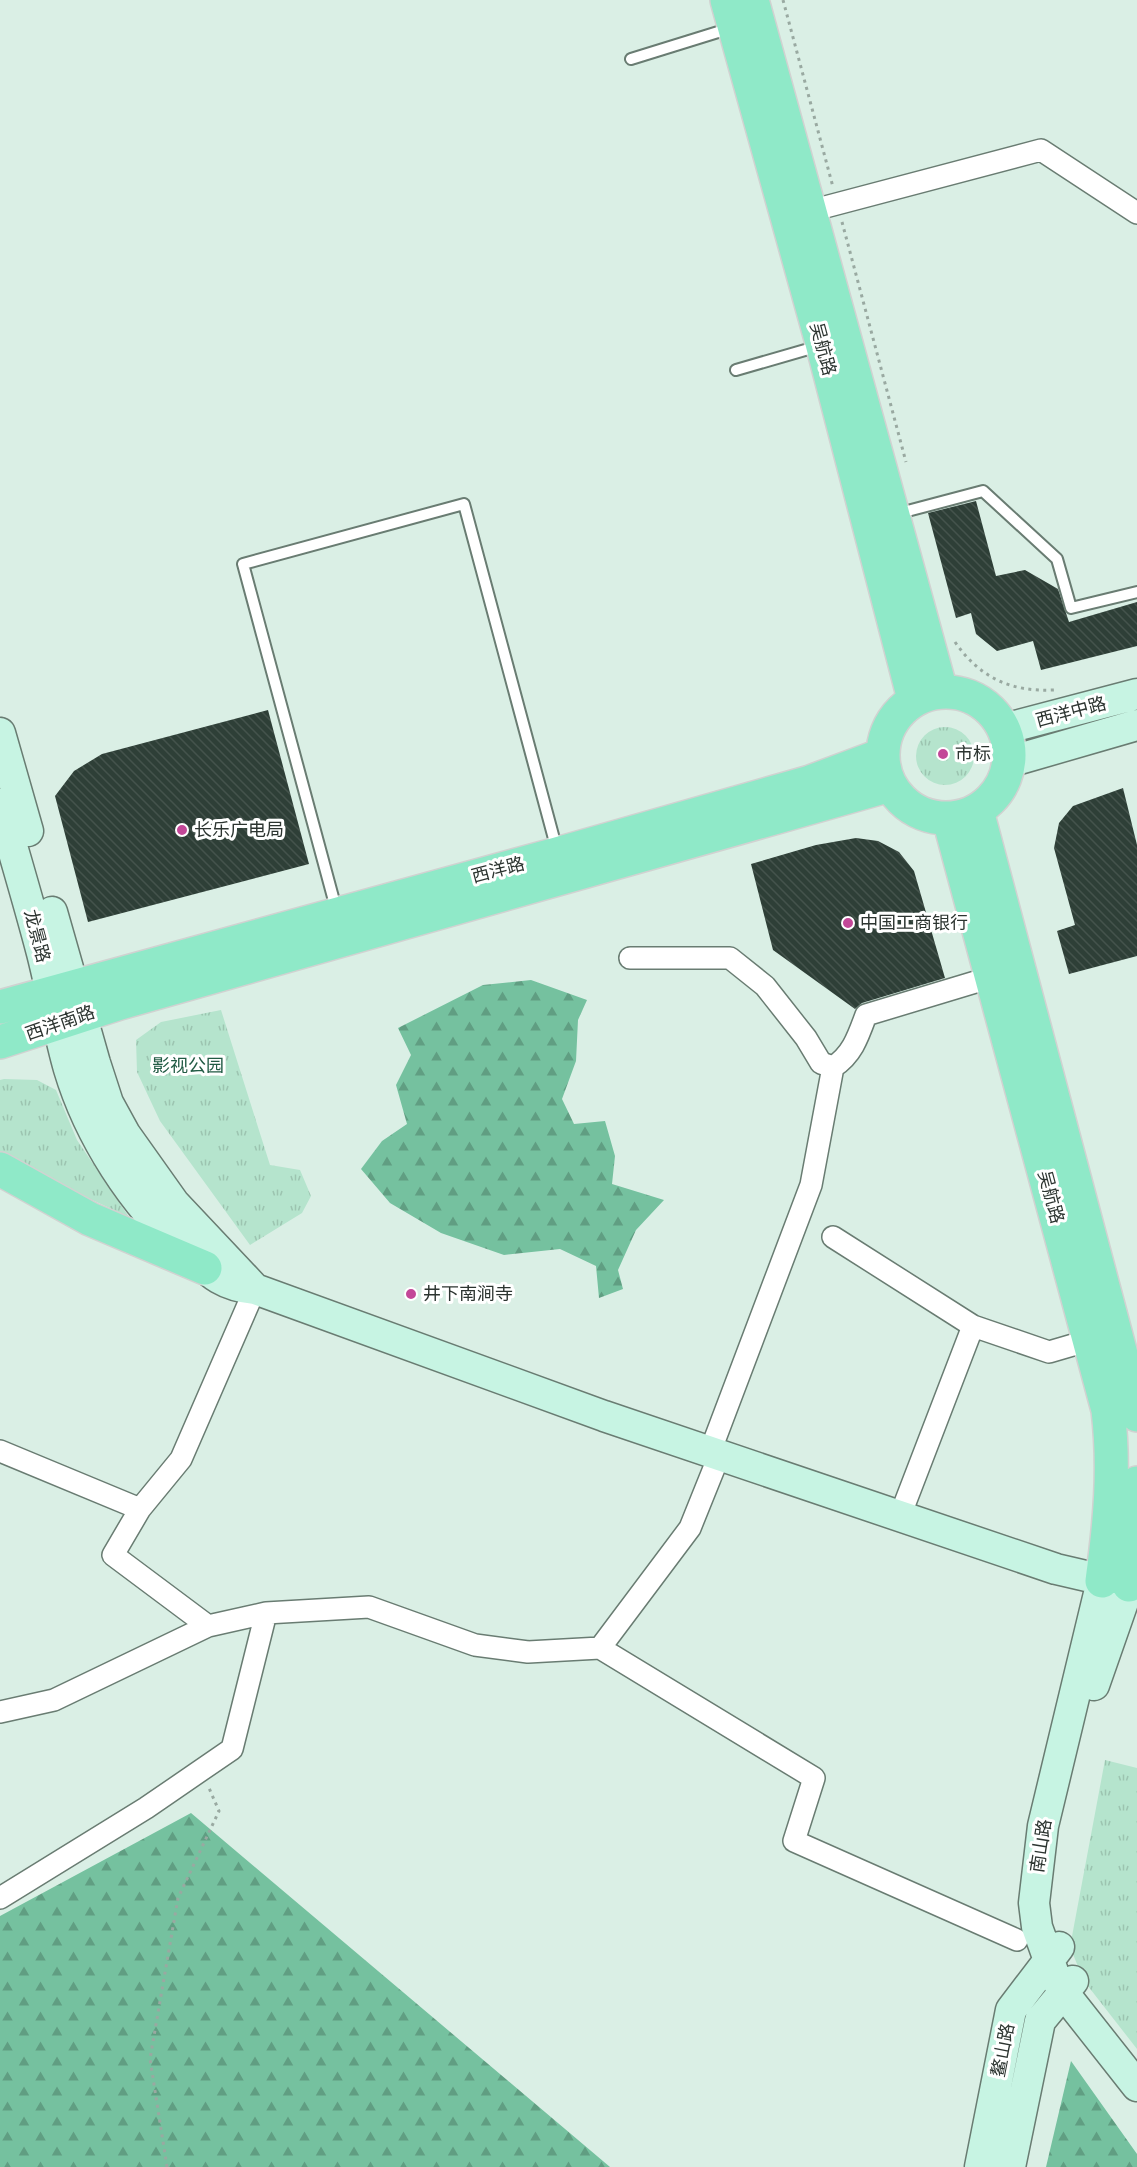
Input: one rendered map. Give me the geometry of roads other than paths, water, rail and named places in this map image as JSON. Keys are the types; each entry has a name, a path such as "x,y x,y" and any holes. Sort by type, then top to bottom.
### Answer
{"main road":[{"name":"吴航路","path":"752,0 823,208 892,515 897,584"},
{"name":"吴航路","path":"731,14 822,345 897,584 927,695"},
{"path":"960,692 978,700 994,712 1004,729 1008,741 1009,762 1001,787 991,800 963,815 932,817 915,810 901,800 886,770 884,739 890,723 900,710 927,695 960,692"},
{"name":"西洋路","path":"116,989 813,794 886,770"},
{"name":"西洋路","path":"116,989 338,913 557,854 813,794"},
{"name":"吴航路","path":"963,815 1137,1415"},
{"name":"吴航路","path":"983,890 992,977 1108,1410 1113,1450 1109,1527 1122,1584"},
{"name":"西洋南路","path":"0,1042 66,1004 116,989"},
{"name":"西洋南路","path":"0,1007 66,1004"},
{"path":"0,1168 90,1219 204,1268"},
{"path":"1122,1584 1137,1483"}],"street":[{"path":"823,208 1041,150 1137,213"},
{"path":"1125,697 1130,728"},
{"name":"西洋中路","path":"1004,729 1125,697"},
{"name":"西洋中路","path":"1009,762 1130,728"},
{"path":"0,733 66,1004 108,1103 125,1134 174,1203 255,1289 181,1459 140,1509 113,1556 208,1626"},
{"name":"龙景路","path":"0,804 66,1004 69,1069 84,1108 127,1185 156,1222 204,1268 226,1284 255,1289 715,1454 1069,1573 1122,1584"},
{"path":"630,958 730,958 765,986 806,1038 821,1063 833,1067"},
{"path":"600,1648 690,1528 811,1185 833,1067 846,1059 858,1038 866,1015 992,977"},
{"path":"833,1237 973,1326 1049,1352 1090,1340"},
{"path":"900,1516 973,1326"},
{"path":"0,1451 140,1509"},
{"name":"南山路","path":"1122,1584 1054,1831 1047,1894 1053,1954 1069,1986 1137,2086"},
{"path":"0,1712 54,1700 208,1626 266,1612 369,1607 475,1645 528,1652 600,1648 814,1778 794,1840 1017,1941"},
{"path":"0,1898 146,1808 232,1749 266,1612"},
{"name":"鳌山路","path":"980,2167 1011,2010 1053,1954"},
{"name":"南山路","path":"1069,1986 1137,2064"},
{"name":"鳌山路","path":"1010,2167 1040,2022 1069,1986"}],"lane":[{"path":"632,59 731,14"},
{"path":"736,370 822,345"},
{"path":"892,515 983,491 1057,559 1071,608 1137,592"},
{"path":"338,913 243,564 464,504 557,854"}],"place":[{"name":"市标","path":"943,754"},
{"name":"长乐广电局","path":"182,830"},
{"name":"中国工商银行","path":"848,923"},
{"name":"井下南涧寺","path":"411,1294"}],"park label":[{"name":"影视公园","path":"188,1066"}]}
